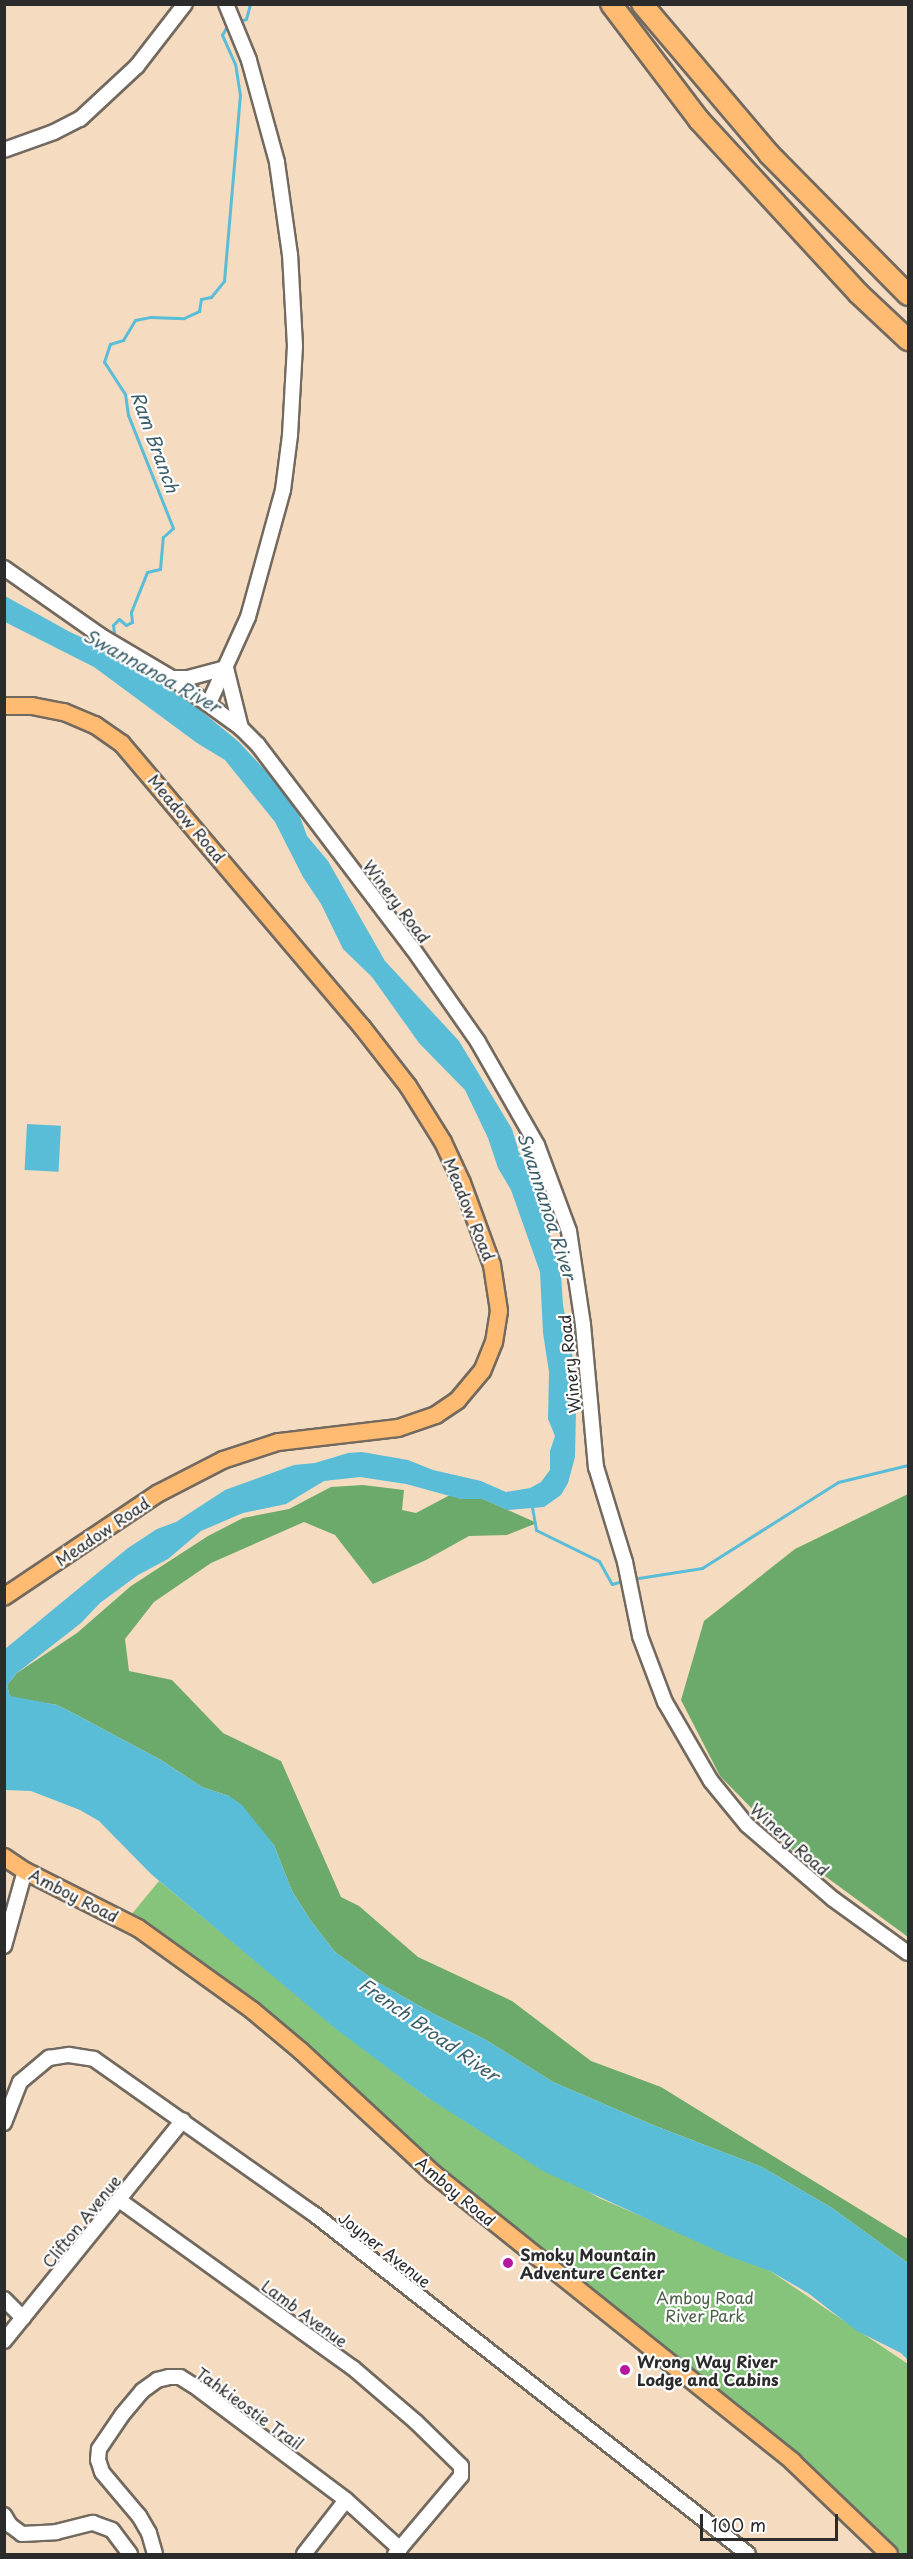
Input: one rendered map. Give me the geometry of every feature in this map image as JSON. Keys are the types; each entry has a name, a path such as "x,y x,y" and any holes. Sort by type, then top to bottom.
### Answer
{"highway":[{"path":"611,4 699,120 858,293 909,340"},
{"path":"642,4 769,153 909,295"}],"main road":[{"name":"Meadow Road","path":"4,1596 157,1494 223,1460 278,1442 398,1428 436,1415 458,1400 482,1371 494,1342 499,1311 492,1265 462,1184 435,1128 395,1068 122,744 105,731 75,715 54,709 11,706"},
{"name":"Amboy Road","path":"4,1857 138,1928 252,2010 472,2206 793,2462 889,2554"}],"street":[{"path":"4,150 54,132 80,119 137,66 184,4"},
{"path":"209,703 248,617 282,490 290,435 295,346 290,255 277,162 249,60 226,4"},
{"name":"Winery Road","path":"4,568 101,636 120,645 172,678 241,728 258,745 413,949 478,1042 537,1145 569,1231 583,1325 596,1467 625,1562 640,1636 665,1702 711,1781 747,1825 795,1869 909,1953"},
{"path":"172,678 188,678 226,668"},
{"path":"226,668 241,728"},
{"path":"4,1946 25,1870"},
{"name":"Joyner Avenue","path":"4,2123 20,2082 49,2058 69,2055 94,2059 314,2214 748,2554"},
{"name":"Clifton Avenue","path":"4,2342 183,2120"},
{"name":"Lamb Avenue","path":"119,2200 353,2368 416,2422 461,2466 461,2476 397,2552"},
{"path":"4,2299 24,2318"},
{"name":"Tahkieostie Trail","path":"155,2554 149,2533 139,2516 102,2472 98,2460 99,2449 142,2391 158,2380 169,2377 180,2377 193,2385 346,2500 397,2552"},
{"path":"304,2554 346,2500"},
{"path":"4,2515 10,2525 22,2534 56,2532 93,2523 112,2530 127,2553"}],"green space":[{"path":"363,1485 404,1490 402,1510 416,1513 450,1495 461,1499 483,1499 537,1523 507,1535 469,1536 426,1560 373,1584 335,1535 304,1522 211,1563 154,1602 125,1639 129,1671 172,1680 223,1733 281,1761 341,1897 359,1906 418,1957 512,2001 591,2061 661,2087 908,2239 908,2263 832,2208 762,2167 653,2125 553,2082 486,2040 374,1980 335,1952 292,1891 274,1845 229,1796 202,1787 161,1760 57,1705 10,1697 7,1685 17,1673 77,1633 131,1586 208,1536 243,1518 289,1509 331,1487"},
{"path":"908,1494 908,1937 799,1857 720,1776 681,1700 704,1621 795,1549"},
{"name":"Amboy Road River Park","path":"159,1881 315,2010 425,2096 599,2198 770,2271 908,2364 908,2554 902,2554 813,2468 436,2164 275,2019 188,1951 153,1926 131,1915"}],"water":[{"name":"French Broad River","path":"5,596 70,632 116,653 195,706 239,742 273,779 299,814 307,836 328,861 385,961 459,1041 512,1129 519,1152 534,1181 561,1274 563,1305 573,1359 576,1410 575,1457 568,1483 561,1495 544,1507 507,1510 483,1499 461,1499 406,1484 360,1477 324,1481 286,1504 243,1513 201,1531 168,1559 138,1575 100,1603 81,1623 17,1673 7,1685 10,1696 57,1705 161,1760 202,1787 229,1796 242,1805 274,1845 292,1891 311,1921 335,1952 374,1980 486,2040 553,2082 653,2125 762,2167 832,2208 908,2263 908,2360 901,2353 857,2331 808,2293 770,2271 728,2256 543,2171 425,2096 336,2029 151,1874 99,1821 80,1810 31,1791 5,1790 5,1649 128,1548 157,1529 176,1522 225,1490 294,1465 315,1463 348,1453 362,1452 408,1460 433,1470 481,1481 506,1492 530,1488 541,1482 550,1470 550,1451 555,1436 548,1419 549,1372 543,1333 540,1272 511,1190 498,1168 488,1138 465,1090 419,1043 372,977 343,949 321,904 303,877 275,822 225,760 197,743 94,667 5,622"},
{"path":"27,1124 61,1126 59,1172 25,1170"}],"waterway":[{"name":"Ram Branch","path":"240,21 246,19 250,4"},
{"name":"Ram Branch","path":"111,637 114,633 113,625 119,619 126,625 132,622 131,612 147,572 160,569 163,537 173,528 128,415 125,394 104,362 110,344 123,340 135,320 150,317 184,318 199,311 201,299 211,297 224,281 240,95 235,64 222,35 227,26"},
{"path":"632,1579 702,1568 838,1482 908,1465"},
{"path":"532,1507 536,1530 599,1561 612,1584 626,1580"}],"place":[{"name":"Smoky Mountain Adventure Center","path":"508,2263"},
{"name":"Wrong Way River Lodge and Cabins","path":"625,2370"}],"water label":[{"name":"Swannanoa River","path":"152,671"},
{"name":"Swannanoa River","path":"547,1206"}]}
